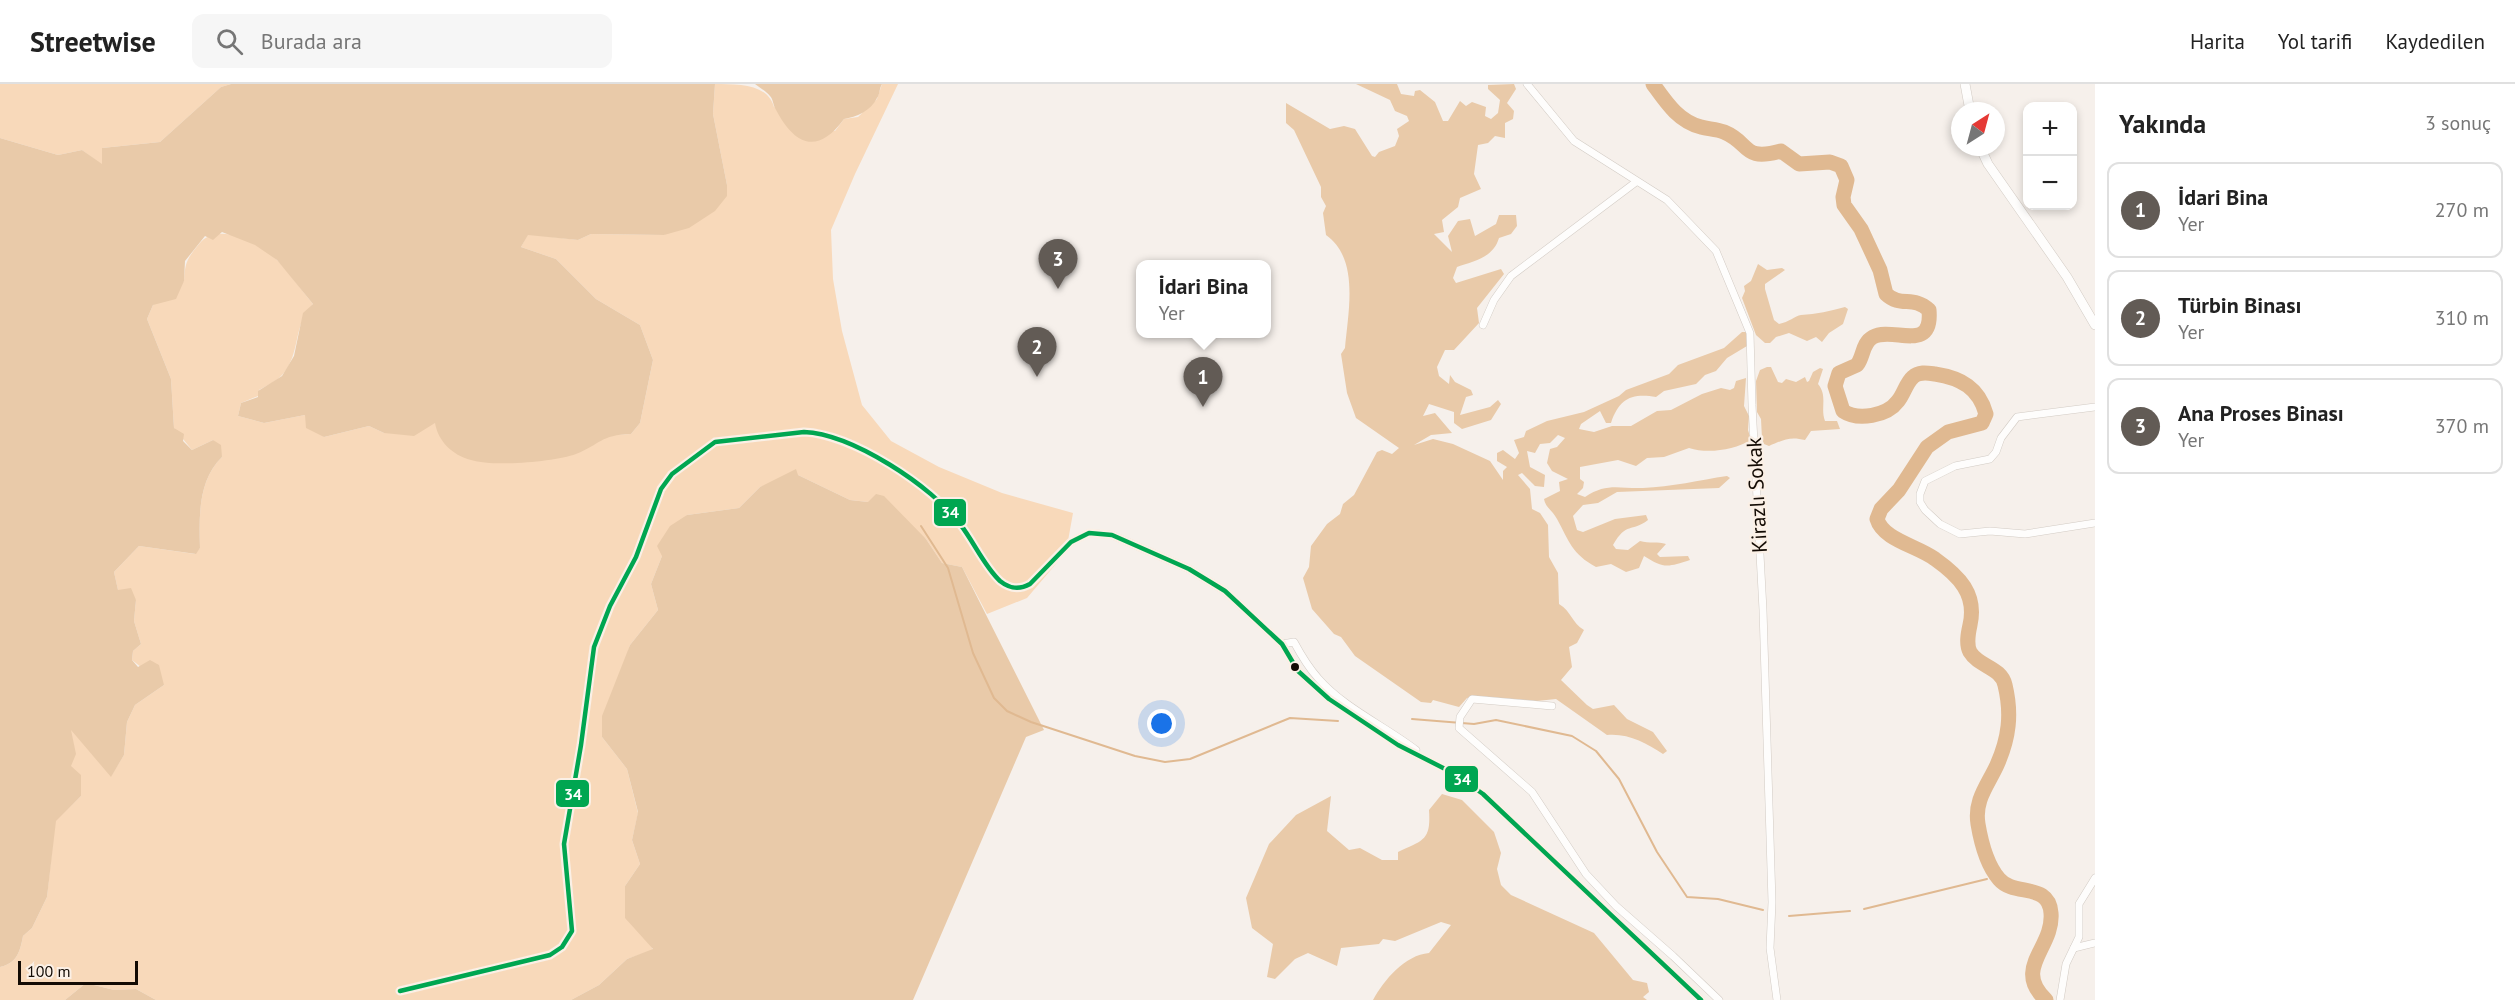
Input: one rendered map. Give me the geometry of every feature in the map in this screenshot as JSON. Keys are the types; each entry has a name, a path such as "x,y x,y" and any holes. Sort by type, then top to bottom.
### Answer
{"street":[{"name":"Kirazlı Sokak","path":"1527,84 1574,141 1667,200 1716,251 1750,333 1771,843 1770,948 1777,1000"},
{"path":"1965,84 1968,102"},
{"path":"1984,156 2067,277 2095,325"},
{"path":"1483,325 1494,300 1511,276 1636,182"},
{"path":"2095,407 2017,417 2001,438 1996,452 1990,459 1955,466 1925,481 1920,494 1920,502 1931,517 1949,530 1960,534 1990,531 2025,534 2095,523"},
{"path":"400,991 550,955 568,940 573,922 564,844 581,745 594,647 610,606 636,557 661,489 672,474 715,442 804,432 843,441 890,466 940,502 960,524 993,573 1013,588 1030,584 1071,542 1081,536 1099,533 1112,535 1189,568 1209,580 1225,591 1282,644 1298,671 1320,692 1352,716 1398,745 1454,773 1483,794 1701,1000"},
{"path":"1282,644 1294,642 1319,680 1427,759"},
{"path":"1552,706 1472,699 1460,717 1459,728 1532,792 1586,874 1616,906 1719,1000"},
{"path":"2060,1000 2066,964 2079,937 2079,904 2095,878"},
{"path":"2074,948 2095,943"}],"shaded area":[{"path":"0,84 231,84 221,87 160,142 102,148 102,165 82,150 58,155 0,138"},
{"path":"231,84 715,84 713,114 727,185 727,196 715,211 689,228 664,235 591,234 578,240 528,235 521,247 556,259 596,299 640,325 653,360 640,423 631,434 607,438 566,457 524,463 481,462 464,458 447,446 439,436 435,423 414,436 384,433 369,426 324,437 306,428 305,415 264,423 238,416 241,403 258,397 258,391 282,376 294,356 303,313 313,304 277,260 255,245 222,232 213,240 205,236 185,261 184,281 176,299 153,305 147,319 171,379 174,428 184,434 183,441 192,450 213,440 221,445 222,457 214,466 204,488 200,548 196,554 139,546 114,572 118,590 131,588 136,600 134,621 141,644 133,651 132,660 138,667 150,660 159,665 164,685 135,705 127,722 124,755 111,777 71,730 76,754 71,766 81,775 81,796 56,821 47,897 32,928 23,936 17,956 10,963 0,967 0,138 58,155 82,150 102,164 102,148 160,142 221,87"},
{"path":"715,84 742,85 759,90 771,99 774,107 835,131 844,119 858,117 877,99 882,84 898,84 831,230 833,279 842,331 862,405 891,441 939,467 1002,493 1073,513 1066,552 1027,598 987,614 962,567 942,563 926,539 868,502 850,500 798,475 760,487 739,508 687,515 662,556 651,584 658,610 630,645 602,737 627,769 638,813 632,840 640,864 625,886 653,950 627,959 599,985 571,1000 156,1000 136,989 114,990 86,983 65,1000 0,1000 0,967 10,963 17,956 23,936 32,928 47,897 55,821 81,796 71,767 71,728 111,776 124,755 127,722 135,705 164,685 132,660 133,651 141,644 134,621 136,600 118,590 114,572 139,546 195,554 200,548 200,512 204,488 214,466 222,457 213,440 192,450 174,428 171,379 147,319 153,305 184,281 186,265 195,249 207,237 217,234 227,234 249,241 277,260 313,304 302,320 289,366 278,379 259,390 258,396 241,403 238,416 264,423 305,415 324,437 369,426 384,433 435,423 575,454 610,435 631,434 640,423 653,360 640,325 596,299 556,259 521,247 528,234 578,240 591,234 664,235 727,185 713,114"},
{"path":"755,84 882,84 874,103 867,110 844,119 834,131 815,142 806,141 790,131 782,121 771,97"},
{"path":"1356,84 1397,84 1401,94 1414,96 1415,91 1420,90 1435,102 1443,121 1448,121 1460,101 1466,106 1472,102 1486,107 1485,116 1491,119 1498,113 1500,100 1488,89 1488,85 1514,84 1516,89 1507,103 1514,111 1513,119 1505,123 1505,138 1495,136 1488,143 1478,145 1474,174 1481,189 1460,198 1458,207 1442,220 1444,232 1434,234 1452,252 1448,236 1458,221 1470,219 1475,236 1496,224 1499,215 1516,215 1517,226 1511,234 1499,238 1492,250 1482,258 1457,267 1453,278 1456,283 1501,269 1504,274 1477,308 1479,323 1454,350 1445,350 1437,367 1439,376 1449,384 1450,375 1455,382 1471,390 1473,395 1466,397 1460,415 1490,407 1498,400 1501,404 1491,420 1462,429 1454,423 1454,412 1429,404 1423,416 1435,413 1452,433 1431,435 1414,445 1433,439 1453,444 1490,461 1503,480 1503,471 1507,467 1497,461 1497,453 1503,450 1515,459 1519,453 1514,440 1524,437 1526,431 1547,421 1584,412 1619,396 1626,390 1669,374 1678,365 1724,348 1742,332 1747,332 1747,346 1727,358 1716,371 1705,375 1696,384 1664,391 1656,397 1633,397 1622,403 1611,423 1606,423 1600,411 1581,424 1579,429 1594,432 1612,426 1631,426 1657,411 1671,410 1702,394 1721,388 1730,390 1734,388 1736,381 1746,378 1744,406 1749,416 1748,430 1751,440 1721,450 1704,451 1689,448 1664,457 1647,458 1636,466 1618,460 1580,467 1580,479 1584,482 1583,488 1577,494 1585,497 1600,489 1614,487 1643,488 1727,476 1730,478 1719,488 1617,492 1598,503 1583,505 1573,516 1577,530 1583,532 1615,519 1646,515 1648,520 1622,533 1613,545 1616,549 1628,550 1640,541 1663,543 1666,544 1657,554 1660,557 1688,556 1690,560 1662,565 1644,556 1639,568 1626,572 1611,564 1596,567 1581,557 1544,499 1560,491 1559,482 1568,479 1552,471 1547,463 1550,449 1557,447 1565,438 1558,435 1550,443 1540,444 1535,453 1527,451 1530,467 1545,475 1544,487 1535,486 1522,473 1518,475 1530,489 1532,509 1540,513 1548,525 1549,557 1558,573 1559,604 1584,630 1577,643 1569,647 1572,667 1561,680 1593,709 1614,705 1627,719 1653,732 1667,751 1663,754 1629,737 1607,735 1556,699 1537,701 1476,696 1467,698 1459,707 1433,700 1431,703 1421,702 1355,656 1341,637 1334,634 1312,609 1303,578 1309,567 1311,546 1327,524 1340,514 1343,504 1354,495 1377,452 1382,450 1392,454 1399,448 1356,418 1347,393 1341,354 1345,348 1348,319 1348,272 1337,245 1326,235 1323,213 1326,206 1321,197 1321,187 1294,130 1286,123 1286,103 1330,129 1344,126 1355,129 1372,156 1375,157 1379,152 1395,146 1399,136 1397,129 1409,121 1407,116 1395,111 1390,100"},
{"path":"1758,264 1767,270 1782,268 1785,270 1765,284 1774,320 1779,324 1801,315 1845,307 1848,309 1843,324 1829,333 1822,342 1816,337 1807,341 1789,333 1776,337 1770,343 1765,343 1756,335 1742,298 1745,291 1744,286 1751,281"},
{"path":"1771,367 1778,382 1782,383 1786,379 1796,382 1805,377 1807,382 1813,372 1820,368 1823,369 1818,384 1823,393 1825,421 1837,421 1840,429 1811,431 1805,440 1783,440 1769,446 1764,444 1761,419 1757,412 1756,381 1760,370"},
{"path":"796,469 798,475 850,500 868,502 876,494 884,496 926,539 942,563 962,567 1044,730 1026,737 913,1000 571,1000 599,985 627,959 653,949 625,918 625,886 640,864 632,840 638,812 627,769 602,737 602,716 630,645 658,610 651,584 662,556 657,546 670,526 687,515 739,508 760,487"},
{"path":"1442,794 1462,800 1494,832 1501,853 1497,869 1501,885 1511,895 1594,933 1633,980 1647,983 1649,992 1643,997 1647,1000 1373,1000 1383,984 1404,963 1429,953 1451,925 1441,922 1395,941 1383,939 1379,944 1341,948 1337,966 1308,953 1295,959 1275,979 1267,977 1273,944 1252,928 1246,898 1269,844 1296,815 1331,796 1327,831 1349,850 1360,848 1382,860 1398,860 1398,852 1424,838 1429,828 1429,810"},
{"path":"86,983 114,990 136,989 156,1000 65,1000"}],"waterway":[{"path":"1653,84 1679,116 1701,127 1733,136 1753,153 1768,154 1781,151 1799,164 1830,162 1841,166 1847,180 1843,197 1844,205 1861,229 1880,270 1886,294 1897,300 1918,303 1929,310 1929,323 1925,331 1910,336 1881,334 1873,337 1865,346 1857,365 1839,373 1835,386 1843,411 1856,416 1864,416 1887,410 1898,401 1913,377 1924,373 1953,378 1961,382 1974,391 1983,405 1986,414 1982,423 1948,432 1927,447 1899,490 1881,509 1877,519 1886,532 1928,554 1958,579 1971,604 1968,639 1970,652 2003,679 2009,716 2007,735 1997,765 1980,800 1978,824 1985,853 1999,879 2013,888 2038,893 2049,903 2050,925 2033,968 2033,978 2037,989 2046,1000"},
{"path":"921,526 948,568 973,653 994,698 1007,711 1031,722 1135,756 1165,762 1190,759 1290,718 1338,721"},
{"path":"1412,719 1474,724 1496,720 1572,736 1596,751 1619,779 1657,852 1687,897 1718,899 1763,910"},
{"path":"1864,909 1987,879"},
{"path":"1789,916 1850,911"}],"transit line":[{"name":"34","path":"400,991 550,955 562,947 572,931 564,844 581,745 594,647 610,606 636,557 661,489 672,474 715,442 804,432 823,435 867,452 890,464 931,494 960,524 989,568 1007,586 1018,588 1030,584 1071,542 1089,533 1112,535 1189,569 1225,591 1282,644 1298,671 1329,699 1398,745 1453,773 1483,794 1701,1000"}],"place":[{"name":"Ana Proses Binası","path":"1058,289"},
{"name":"Türbin Binası","path":"1037,377"},
{"name":"İdari Bina","path":"1203,407"}]}
